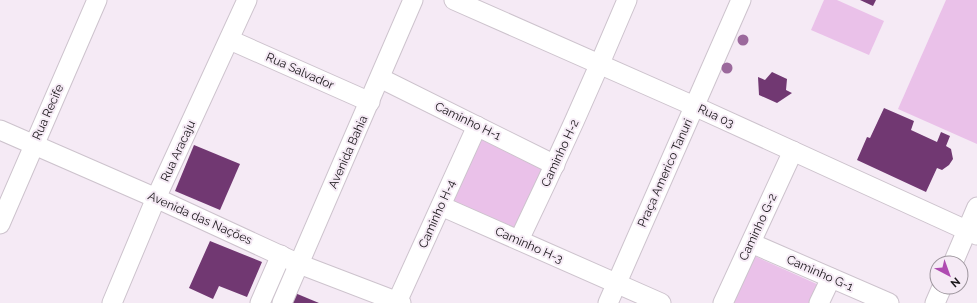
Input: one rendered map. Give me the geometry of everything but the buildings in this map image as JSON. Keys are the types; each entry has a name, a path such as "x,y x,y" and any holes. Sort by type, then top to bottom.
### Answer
{"street":[{"name":"Rua Recife","path":"0,224 97,0"},
{"name":"Rua Aracaju","path":"112,303 156,198 230,40 247,0"},
{"name":"Avenida Bahia","path":"282,303 413,0"},
{"name":"Rua 03","path":"454,0 694,106 972,233"},
{"name":"Caminho H-2","path":"519,240 555,165 600,64 626,0"},
{"name":"Praça Americo Tanuri","path":"608,303 742,0"},
{"name":"Rua Salvador","path":"230,40 370,102"},
{"name":"Caminho H-1","path":"380,78 555,165"},
{"name":"Caminho H-4","path":"399,302 477,126"},
{"name":"Avenida das Nações","path":"0,130 156,198 299,264 399,302"},
{"name":"Caminho G-2","path":"723,303 793,152"},
{"name":"Caminho H-3","path":"441,206 661,303"},
{"path":"958,255 972,233 977,207"},
{"name":"Caminho G-1","path":"751,243 889,303"},
{"path":"260,303 281,255"},
{"path":"819,303 831,278"}],"shaded area":[{"path":"824,0 837,0 884,21 869,55 811,30"},
{"path":"946,0 977,0 977,144 898,109"},
{"path":"480,137 548,168 517,235 448,204"},
{"path":"750,254 819,285 810,303 728,303"}]}
